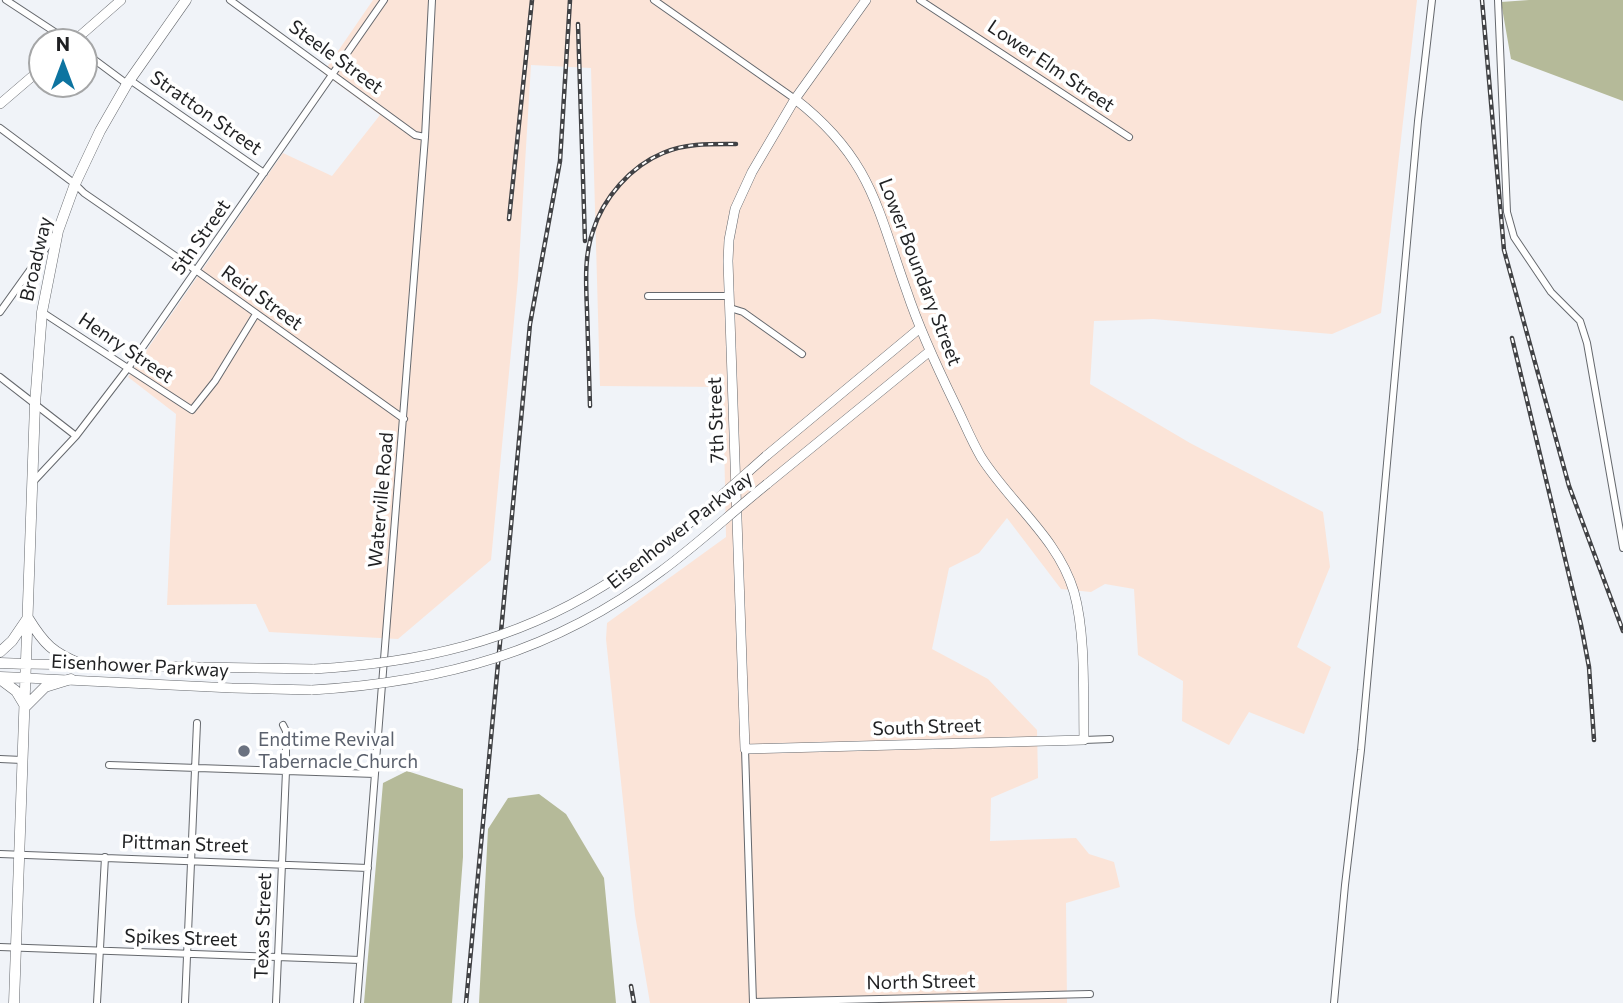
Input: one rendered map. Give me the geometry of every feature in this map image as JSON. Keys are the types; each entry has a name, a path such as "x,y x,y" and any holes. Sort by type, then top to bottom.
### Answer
{"main road":[{"name":"Broadway","path":"22,760 35,404 42,312 58,230 93,145 128,82 186,0"},
{"path":"0,652 12,641 28,618 55,653 81,664"},
{"name":"Eisenhower Parkway","path":"0,663 27,663"},
{"path":"0,678 16,691 25,707 45,687 71,680"},
{"name":"Eisenhower Parkway","path":"0,678 26,678"},
{"path":"14,1003 22,760"}],"street":[{"path":"6,0 50,28"},
{"path":"88,28 121,0"},
{"name":"Steele Street","path":"230,0 415,135 425,137"},
{"name":"5th Street","path":"32,483 76,436 128,369 384,0"},
{"name":"Waterville Road","path":"357,1003 404,419 425,137 432,0"},
{"path":"654,0 795,99"},
{"name":"7th Street","path":"753,1002 729,240 735,209 752,172 795,99 866,0"},
{"name":"Lower Elm Street","path":"920,0 1129,137"},
{"path":"1334,1003 1361,750 1418,121 1432,0"},
{"path":"1498,0 1507,212 1514,237 1551,292 1580,321 1587,343 1623,548"},
{"name":"Stratton Street","path":"98,62 264,173"},
{"path":"0,104 28,80"},
{"name":"Lower Boundary Street","path":"795,99 822,121 847,148 869,184 920,328 982,457 1065,569 1074,592 1080,629 1084,740"},
{"name":"Reid Street","path":"0,128 84,193 404,419"},
{"path":"0,312 58,230"},
{"path":"648,296 730,296"},
{"path":"730,309 743,312 802,354"},
{"name":"Henry Street","path":"42,312 192,410 215,381 256,314"},
{"name":"Eisenhower Parkway","path":"27,663 314,669 427,657 498,636 544,618 602,587 654,552 920,328"},
{"name":"Eisenhower Parkway","path":"26,678 312,690 360,687 436,676 494,660 551,637 617,601 660,573 930,351"},
{"path":"0,377 76,436"},
{"path":"185,1003 197,723"},
{"name":"Texas Street","path":"276,1003 286,771 286,731 283,725"},
{"name":"South Street","path":"745,749 1110,739"},
{"path":"0,759 22,760"},
{"path":"109,765 376,774"},
{"name":"Pittman Street","path":"0,855 368,868"},
{"path":"97,1003 105,857"},
{"name":"Spikes Street","path":"0,947 360,960"},
{"name":"North Street","path":"753,1002 1090,993"}],"shaded area":[{"path":"373,0 1417,0 1381,313 1332,334 1153,319 1094,321 1090,384 1190,443 1323,512 1330,567 1297,647 1331,667 1304,734 1249,712 1229,745 1182,721 1183,681 1138,655 1134,589 1105,584 1091,592 1061,589 1007,518 979,553 949,568 932,649 988,679 1037,730 1038,778 991,798 990,841 1076,838 1089,854 1114,862 1120,887 1066,903 1067,1003 650,1003 635,915 606,639 607,623 726,537 723,387 600,386 591,68 531,65 518,279 491,560 398,639 269,632 256,604 167,605 176,414 128,377 283,153 332,176 380,115 323,73"}],"green space":[{"path":"1623,0 1623,101 1511,59 1501,2"},
{"path":"407,771 463,789 463,857 452,1003 364,1003 383,783"},
{"path":"539,794 566,814 604,878 616,1003 479,1003 488,829 508,798"}],"railway":[{"path":"509,219 532,0"},
{"path":"466,1003 530,324 560,161 570,0"},
{"path":"1482,0 1504,250 1569,486 1623,631"},
{"path":"578,24 585,241"},
{"path":"590,406 587,260 593,231 604,207 629,175 663,153 690,146 736,144"},
{"path":"1512,338 1581,625 1589,667 1594,740"},
{"path":"631,986 634,1003"}],"place":[{"name":"Endtime Revival Tabernacle Church","path":"244,751"}]}
